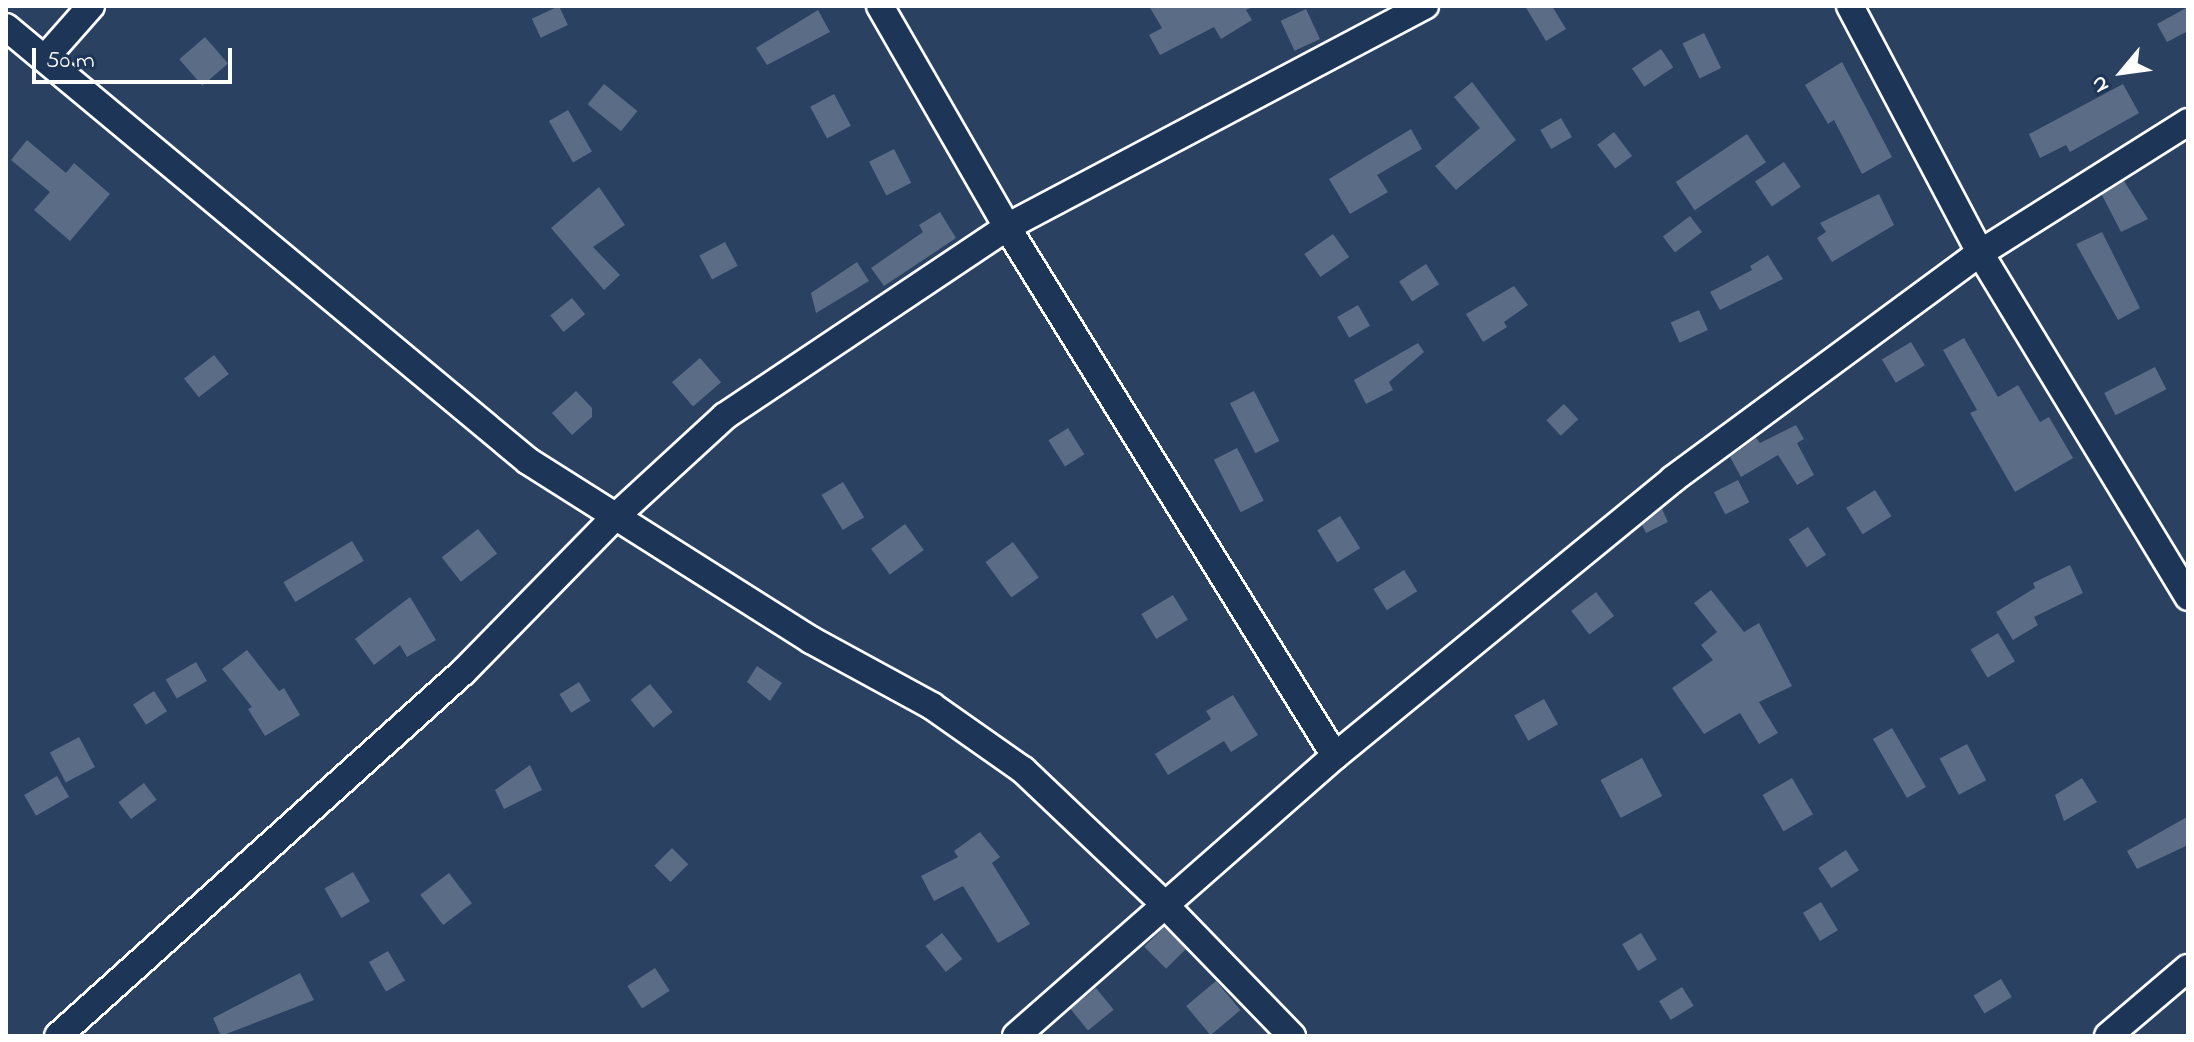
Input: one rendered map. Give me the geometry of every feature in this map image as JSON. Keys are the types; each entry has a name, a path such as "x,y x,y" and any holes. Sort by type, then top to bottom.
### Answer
{"street":[{"path":"46,57 91,6"},
{"path":"880,6 1007,227 1335,756"},
{"path":"58,1036 463,672 613,519 725,416 1007,227 1425,6"},
{"path":"1850,6 1980,253 2188,597"},
{"path":"6,27 46,57 528,461 613,519 811,640 932,706 1023,770 1162,902 1292,1036"},
{"path":"1016,1036 1162,902 1673,479 1980,253 2188,122"},
{"path":"2108,1036 2188,968"}],"building":[{"path":"559,6 568,25 541,38 532,19"},
{"path":"1149,6 1255,6 1246,10 1252,20 1221,39 1214,27 1160,55 1149,35 1162,28"},
{"path":"1525,6 1552,6 1566,29 1546,41"},
{"path":"2188,7 2188,31 2167,42 2157,24"},
{"path":"1306,9 1320,39 1295,51 1281,21"},
{"path":"818,10 830,32 767,65 756,48"},
{"path":"1704,33 1721,68 1700,79 1682,44"},
{"path":"205,37 228,63 202,86 179,59"},
{"path":"1661,49 1673,67 1644,87 1632,69"},
{"path":"1842,62 1892,157 1862,174 1834,120 1828,124 1805,85"},
{"path":"1472,82 1516,140 1456,190 1435,166 1480,128 1454,97"},
{"path":"604,84 637,111 621,131 588,104"},
{"path":"2123,84 2139,113 2070,152 2066,145 2040,158 2029,134"},
{"path":"834,94 851,126 827,138 810,107"},
{"path":"568,110 592,152 573,163 549,121"},
{"path":"1561,118 1572,137 1551,149 1540,130"},
{"path":"1411,129 1422,149 1377,175 1388,192 1350,214 1329,179"},
{"path":"1614,132 1632,156 1615,169 1597,145"},
{"path":"1747,134 1766,162 1695,210 1676,182"},
{"path":"27,140 66,173 74,163 110,194 70,241 34,210 50,192 11,160"},
{"path":"894,149 911,183 886,196 869,162"},
{"path":"1784,162 1801,187 1772,206 1755,182"},
{"path":"2124,181 2148,219 2121,232 2102,195"},
{"path":"599,187 625,225 593,247 620,275 604,290 551,228"},
{"path":"1879,194 1894,225 1832,262 1817,238 1826,232 1820,223"},
{"path":"940,212 956,238 884,286 871,268 923,232 919,225"},
{"path":"1690,216 1702,232 1675,252 1663,236"},
{"path":"2102,232 2140,308 2118,320 2076,244"},
{"path":"1333,234 1349,257 1320,277 1304,254"},
{"path":"725,242 738,266 712,279 699,256"},
{"path":"1768,255 1783,279 1720,310 1710,292 1752,270 1750,266"},
{"path":"857,262 869,281 816,313 811,293"},
{"path":"1426,264 1439,284 1412,302 1399,281"},
{"path":"1514,286 1528,305 1504,322 1507,327 1483,342 1466,314"},
{"path":"572,298 585,314 563,332 550,316"},
{"path":"1358,305 1370,326 1349,338 1337,317"},
{"path":"1699,310 1708,330 1680,343 1671,323"},
{"path":"1964,338 1998,397 2018,385 2040,422 2049,417 2073,458 2015,492 1970,413 1977,410 1943,350"},
{"path":"1911,342 1925,365 1896,383 1882,360"},
{"path":"1418,343 1424,352 1389,382 1393,390 1366,404 1354,380"},
{"path":"214,355 229,374 199,397 184,378"},
{"path":"700,358 721,382 693,406 672,382"},
{"path":"2155,367 2166,389 2116,415 2104,393"},
{"path":"576,391 592,408 592,417 572,435 552,413"},
{"path":"1254,391 1279,441 1255,453 1230,403"},
{"path":"1564,404 1578,419 1561,436 1546,420"},
{"path":"1796,425 1804,439 1797,443 1814,475 1797,485 1778,455 1741,477 1730,457 1756,438 1760,443"},
{"path":"1068,428 1084,454 1065,466 1048,440"},
{"path":"1237,448 1264,501 1241,512 1214,460"},
{"path":"1738,480 1749,502 1725,515 1714,492"},
{"path":"843,482 864,517 843,530 822,495"},
{"path":"1875,490 1891,516 1863,534 1846,508"},
{"path":"1662,509 1668,522 1646,533 1642,525"},
{"path":"1340,516 1360,548 1337,563 1317,530"},
{"path":"905,524 924,550 890,575 871,549"},
{"path":"1808,527 1826,555 1807,567 1789,540"},
{"path":"478,529 497,553 461,582 442,557"},
{"path":"352,541 364,561 295,602 283,582"},
{"path":"1013,542 1039,578 1011,598 985,562"},
{"path":"2070,565 2083,593 2034,617 2038,625 2013,640 1996,612 2035,588 2033,583"},
{"path":"1404,570 1417,591 1387,610 1373,589"},
{"path":"1711,590 1744,632 1759,623 1792,686 1759,702 1778,733 1759,744 1740,713 1704,734 1672,688 1713,660 1701,645 1717,632 1694,603"},
{"path":"1596,592 1614,616 1589,635 1571,611"},
{"path":"1173,595 1188,620 1156,639 1141,614"},
{"path":"410,597 436,640 407,657 400,645 374,665 355,639"},
{"path":"1998,633 2015,661 1988,678 1971,649"},
{"path":"247,650 279,691 284,688 300,715 265,736 248,709 252,707 222,669"},
{"path":"196,662 207,681 177,699 166,680"},
{"path":"757,666 782,683 770,701 747,682"},
{"path":"579,682 591,701 571,713 559,694"},
{"path":"650,684 673,712 653,728 631,700"},
{"path":"154,691 167,711 146,725 133,705"},
{"path":"1233,695 1258,735 1231,752 1224,741 1168,775 1155,754 1211,719 1206,711"},
{"path":"1544,699 1558,724 1528,741 1514,715"},
{"path":"1892,728 1926,787 1907,798 1873,739"},
{"path":"79,737 95,767 66,783 50,752"},
{"path":"1967,744 1986,780 1959,795 1940,759"},
{"path":"1642,758 1662,796 1621,818 1601,780"},
{"path":"530,765 542,790 504,809 495,790"},
{"path":"57,776 69,797 36,816 24,795"},
{"path":"1792,778 1813,814 1784,831 1763,795"},
{"path":"2082,778 2097,802 2064,821 2055,795"},
{"path":"144,783 157,800 131,819 118,802"},
{"path":"2187,817 2188,845 2137,869 2127,851"},
{"path":"980,832 1000,857 992,863 1030,924 998,943 963,886 934,901 921,876 958,857 954,851"},
{"path":"672,848 688,864 671,882 654,866"},
{"path":"1846,850 1859,870 1831,888 1818,868"},
{"path":"353,872 370,901 341,918 324,888"},
{"path":"449,873 472,903 443,925 420,895"},
{"path":"1821,902 1838,930 1820,941 1803,913"},
{"path":"1164,927 1186,949 1166,969 1144,947"},
{"path":"942,933 962,959 946,972 925,946"},
{"path":"1641,933 1657,960 1638,971 1622,944"},
{"path":"388,951 405,980 386,991 369,962"},
{"path":"655,968 670,991 642,1009 627,986"},
{"path":"300,973 314,1000 221,1036 213,1018"},
{"path":"2001,979 2012,997 1984,1013 1974,995"},
{"path":"1216,981 1240,1010 1211,1035 1186,1006"},
{"path":"1682,987 1694,1006 1671,1020 1659,1001"},
{"path":"1096,988 1114,1010 1088,1031 1070,1009"}]}
